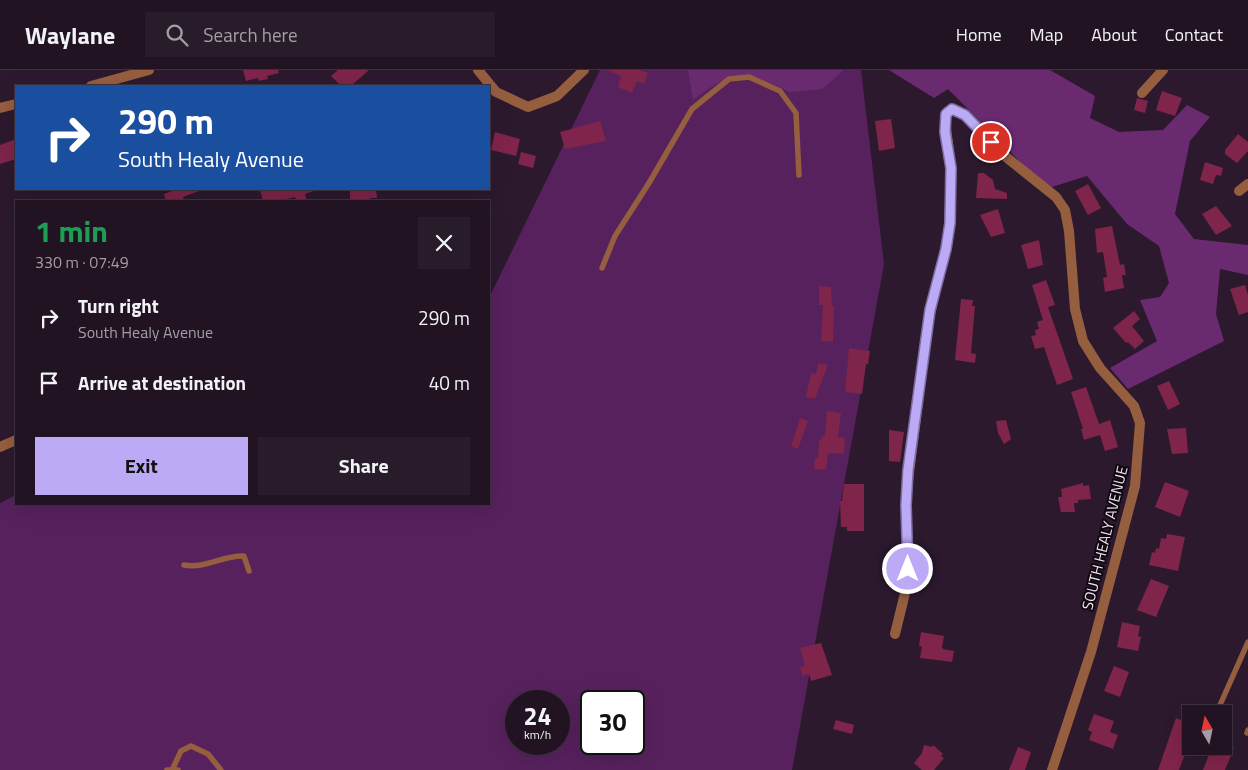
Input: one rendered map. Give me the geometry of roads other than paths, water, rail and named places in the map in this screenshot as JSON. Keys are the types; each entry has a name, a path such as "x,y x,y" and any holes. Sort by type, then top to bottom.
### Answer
{"street":[{"path":"99,85 115,83 149,70"},
{"path":"478,70 496,92 528,107 557,96 584,70"},
{"path":"1142,93 1163,70"},
{"path":"0,108 15,104"},
{"name":"SOUTH HEALY AVENUE","path":"895,634 907,585 907,488 928,323 949,233 951,174 945,119 946,114 952,109 965,115 1006,157 1061,204 1068,223 1075,309 1083,341 1097,364 1134,406 1140,423 1135,486 1091,652 1052,770"},
{"path":"1239,191 1248,184"},
{"path":"0,447 15,440"}],"lane":[{"path":"602,268 615,236 649,183 692,109 730,80 748,77 780,91 796,113 799,175"},
{"path":"184,565 193,567 234,556 244,556 249,571"},
{"path":"1220,705 1248,642"},
{"path":"172,770 181,751 190,746 208,754 221,770"}]}
